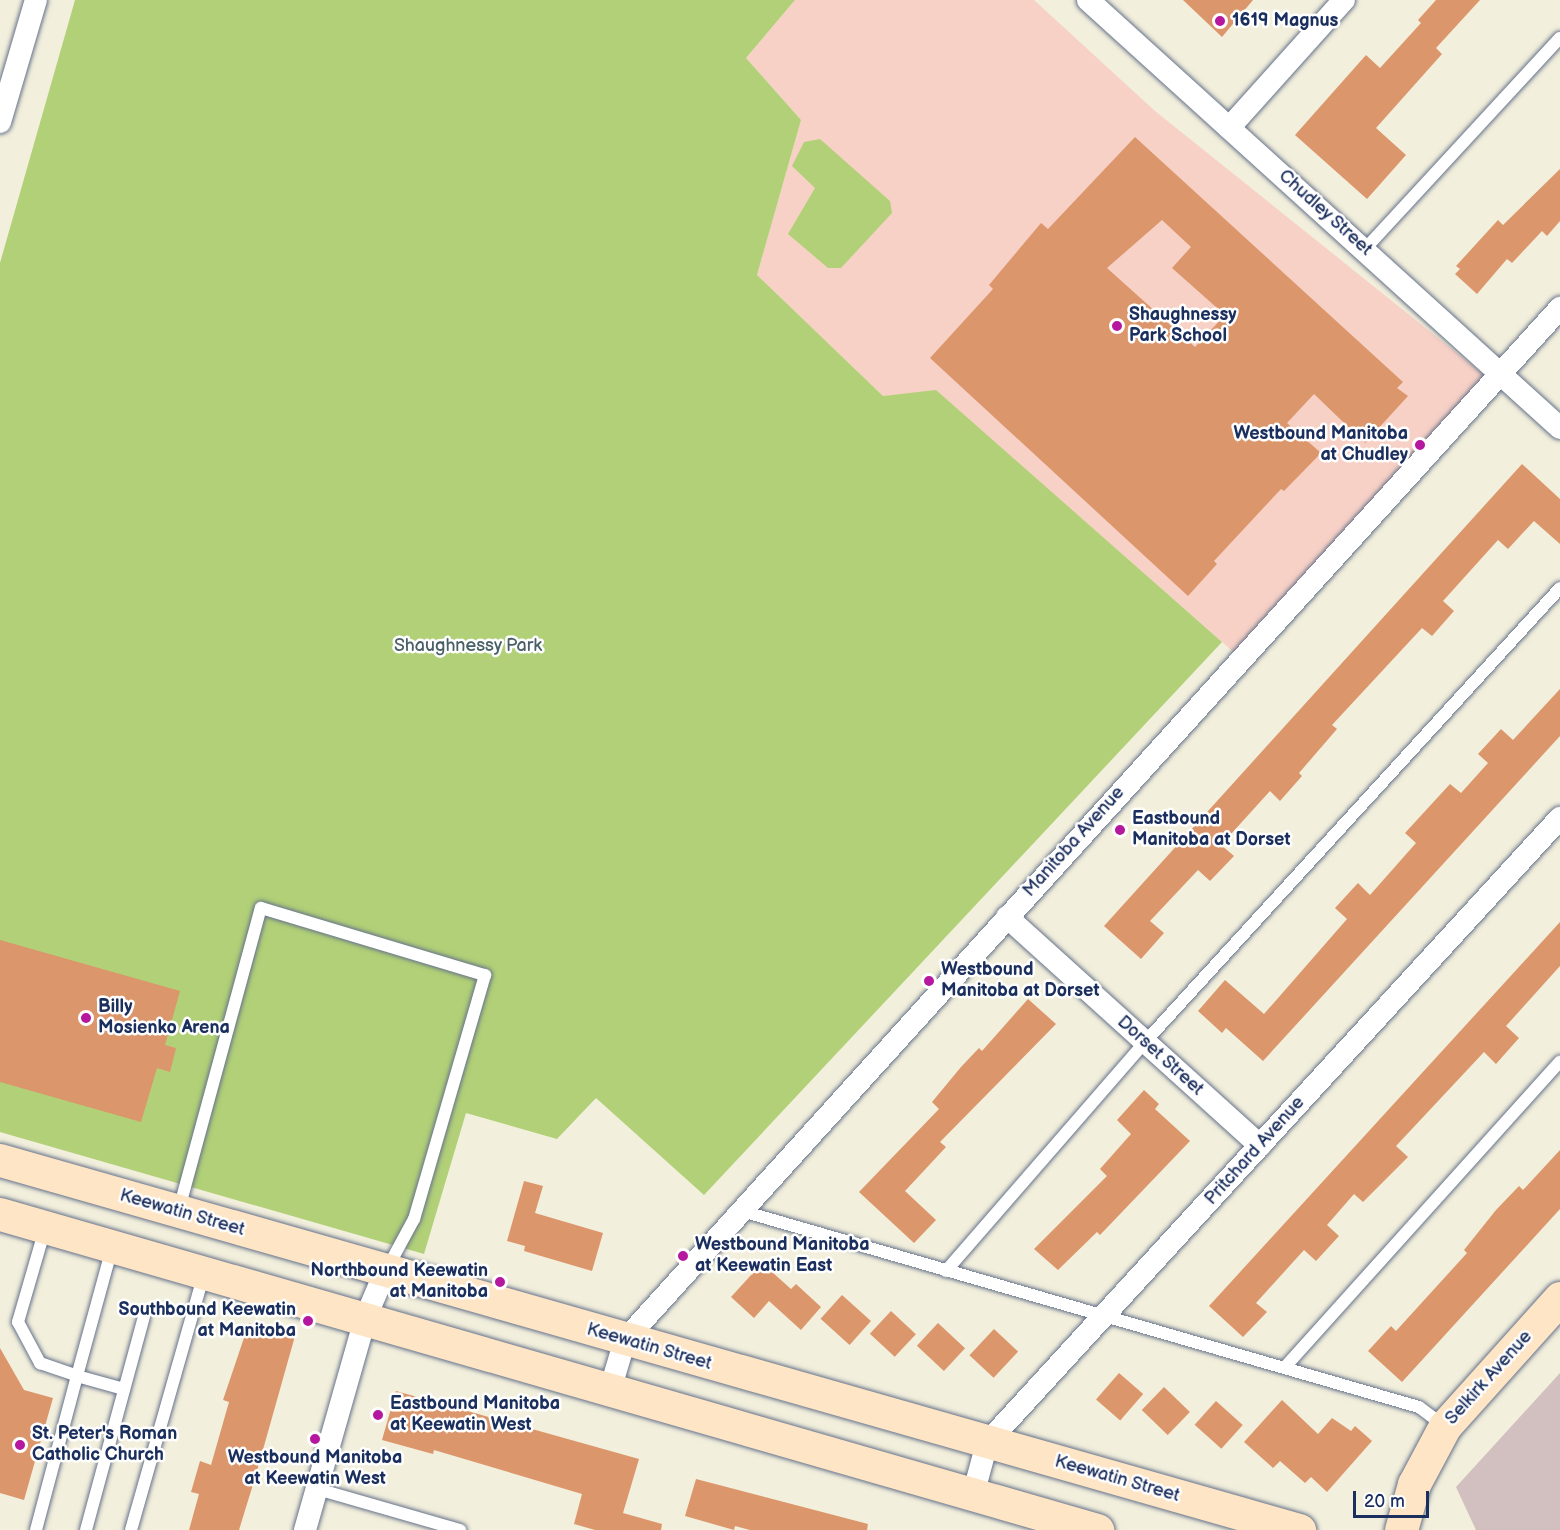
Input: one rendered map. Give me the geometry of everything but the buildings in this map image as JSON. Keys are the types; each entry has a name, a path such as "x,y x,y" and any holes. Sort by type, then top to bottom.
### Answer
{"main road":[{"name":"Keewatin Street","path":"0,1161 1299,1530"},
{"path":"0,1215 1098,1530"},
{"name":"Selkirk Avenue","path":"1401,1530 1414,1484 1445,1426 1560,1298"}],"street":[{"path":"0,122 36,0"},
{"name":"Chudley Street","path":"1088,0 1560,428"},
{"path":"1229,128 1344,0"},
{"name":"Manitoba Avenue","path":"610,1390 625,1340 1560,308"},
{"name":"Pritchard Avenue","path":"972,1495 987,1443 1560,818"},
{"name":"Dorset Street","path":"1007,917 1260,1146"},
{"path":"305,1530 365,1319 385,1272"}],"lane":[{"path":"1365,249 1560,38"},
{"path":"946,1271 1145,1042 1560,588"},
{"path":"178,1212 261,908 485,975 414,1219 385,1272"},
{"path":"1285,1367 1560,1062"},
{"path":"742,1210 1103,1317 1419,1407 1445,1426"},
{"path":"45,1227 18,1322 39,1363 124,1389"},
{"path":"36,1530 112,1247"},
{"path":"131,1530 205,1274"},
{"path":"86,1530 144,1317"},
{"path":"317,1489 460,1530"}],"shaded area":[{"name":"Shaughnessy Park School","path":"795,0 1034,0 1155,111 1488,378 1237,655 936,391 883,396 757,275 801,120 746,58"},
{"path":"1560,1373 1560,1530 1476,1530 1456,1487"}],"green space":[{"name":"Shaughnessy Park","path":"75,0 795,0 746,58 801,120 757,275 883,396 936,390 1222,642 704,1195 596,1098 557,1139 466,1113 424,1254 0,1132 0,263"},
{"path":"820,139 890,201 892,213 841,268 828,268 788,234 815,188 792,166 804,142"}],"place":[{"name":"1619 Magnus","path":"1220,21"},
{"name":"Shaughnessy Park School","path":"1117,326"},
{"name":"Westbound Manitoba at Chudley","path":"1420,445"},
{"name":"Eastbound Manitoba at Dorset","path":"1120,830"},
{"name":"Westbound Manitoba at Dorset","path":"929,981"},
{"name":"Billy Mosienko Arena","path":"86,1018"},
{"name":"Westbound Manitoba at Keewatin East","path":"683,1256"},
{"name":"Northbound Keewatin at Manitoba","path":"500,1282"},
{"name":"Southbound Keewatin at Manitoba","path":"308,1321"},
{"name":"Eastbound Manitoba at Keewatin West","path":"378,1415"},
{"name":"Westbound Manitoba at Keewatin West","path":"315,1439"},
{"name":"St. Peter's Roman Catholic Church","path":"20,1445"}]}
